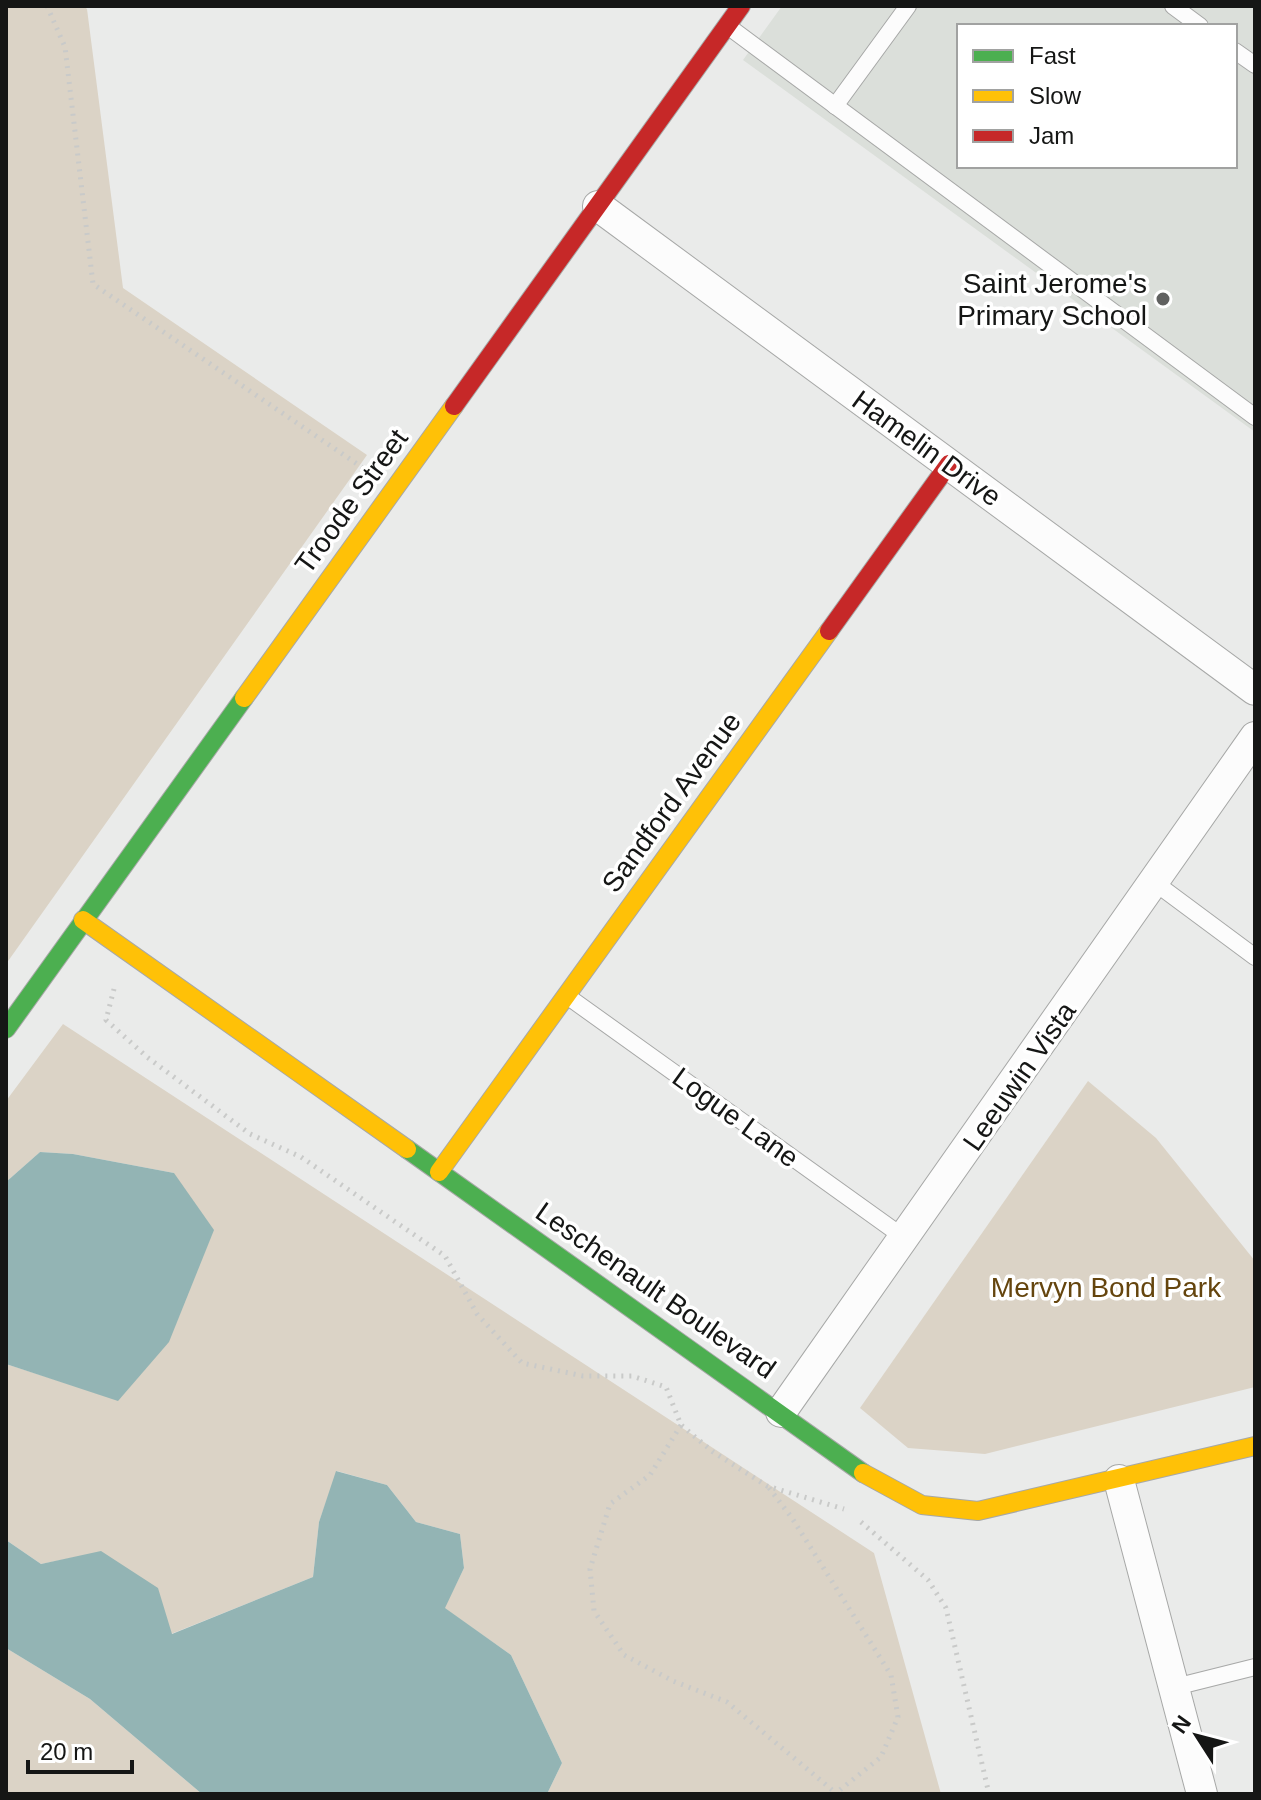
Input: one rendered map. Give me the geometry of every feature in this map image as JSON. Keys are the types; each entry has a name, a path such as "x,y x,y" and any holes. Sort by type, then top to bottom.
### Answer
{"street":[{"name":"Troode Street","path":"6,1029 741,6"},
{"name":"Hamelin Drive","path":"598,206 1255,690"},
{"name":"Sandford Avenue","path":"439,1172 949,464"},
{"name":"Leeuwin Vista","path":"781,1412 906,1239 1255,737"},
{"name":"Leschenault Boulevard","path":"83,920 894,1491 921,1504 947,1510 978,1511 1255,1446"},
{"path":"1119,1480 1202,1794"}],"lane":[{"path":"835,106 908,6"},
{"path":"1173,6 1197,24"},
{"path":"727,26 1255,417"},
{"path":"1237,52 1255,65"},
{"path":"1154,882 1255,957"},
{"name":"Logue Lane","path":"566,995 906,1239"},
{"path":"1175,1687 1255,1667"}],"path":[{"path":"47,6 65,47 93,284 377,477"},
{"path":"116,980 106,1020 147,1057 250,1134 301,1157 445,1256 477,1314 522,1363 583,1376 632,1376 666,1387 681,1425 713,1452 767,1486 848,1510"},
{"path":"681,1425 650,1475 610,1504 590,1569 594,1611 624,1655 673,1681 727,1702 837,1794 881,1757 898,1717 891,1675 792,1518 767,1486"},
{"path":"859,1520 928,1580 946,1608 989,1794"}],"shaded area":[{"name":"Saint Jerome's Primary School","path":"782,6 1255,6 1255,432 743,60"}],"green space":[{"path":"6,6 84,6 87,9 123,288 367,455 6,964"},
{"path":"63,1024 874,1553 941,1794 547,1794 562,1763 511,1655 444,1608 464,1568 460,1534 416,1522 387,1485 337,1471 319,1522 313,1577 171,1634 101,1552 41,1564 6,1540 6,1364 118,1400 174,1173 73,1154 40,1152 6,1182 6,1101"},
{"name":"Mervyn Bond Park","path":"1088,1081 1156,1138 1255,1261 1255,1387 985,1454 908,1448 860,1408"},
{"path":"6,1648 90,1699 202,1794 6,1794"}],"water":[{"path":"40,1152 73,1154 174,1173 214,1230 169,1342 118,1401 6,1364 6,1182"},
{"path":"336,1471 387,1485 416,1522 460,1534 464,1568 445,1608 511,1655 562,1763 547,1794 202,1794 90,1699 6,1648 6,1540 41,1564 101,1551 158,1588 172,1634 313,1577 319,1522"}],"traffic: fast":[{"path":"6,1029 244,698"},
{"path":"407,1149 863,1473"}],"traffic: slow":[{"path":"244,698 454,406"},
{"path":"439,1172 829,631"},
{"path":"83,920 407,1149"},
{"path":"863,1473 922,1505 978,1511 1255,1446"}],"traffic: jam":[{"path":"454,406 741,6"},
{"path":"829,631 949,464"}],"place":[{"name":"Saint Jerome's Primary School","path":"1163,299"}]}
